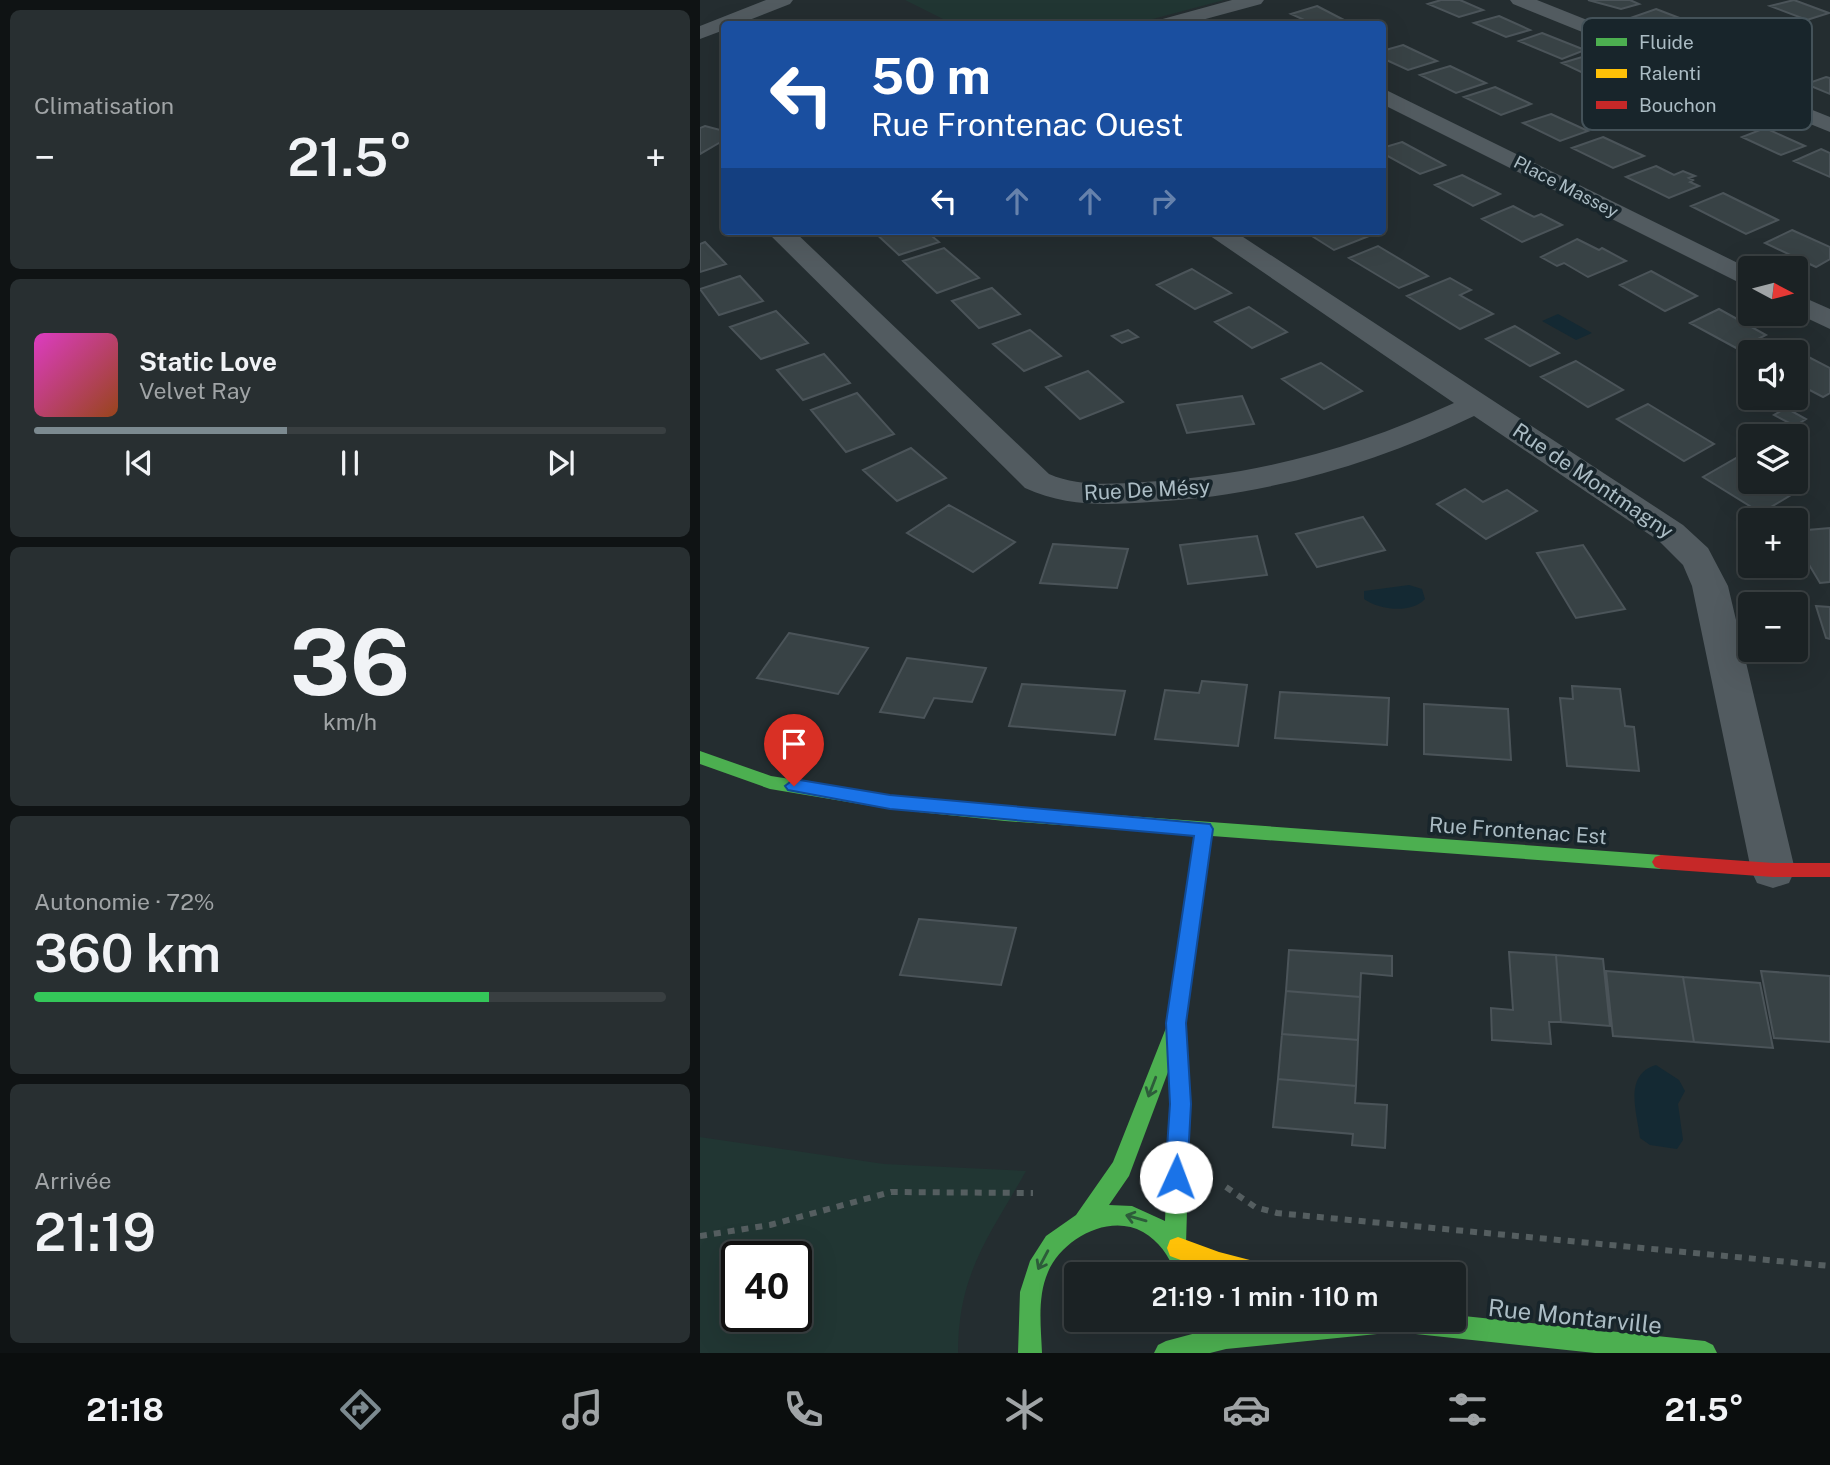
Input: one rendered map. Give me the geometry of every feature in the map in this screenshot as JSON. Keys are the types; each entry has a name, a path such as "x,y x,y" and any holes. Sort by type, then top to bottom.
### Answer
{"street":[{"path":"730,21 782,0"},
{"path":"1177,21 1254,0"},
{"path":"1520,0 1582,25"},
{"path":"1214,11 1236,21"},
{"path":"700,33 721,25"},
{"name":"Place Massey","path":"1386,97 1738,273"},
{"path":"1812,118 1830,125"},
{"name":"Rue De Mésy","path":"783,235 1037,481 1068,493 1169,492 1248,483 1312,470 1381,447 1478,403"},
{"name":"Rue de Montmagny","path":"1222,235 1671,533 1700,561 1710,586 1773,870"},
{"path":"1808,308 1830,320"},
{"name":"Rue Frontenac Est","path":"700,757 770,782 890,802 1204,829 1773,870 1830,870"},
{"path":"1176,1246 1180,1104 1176,1023 1204,829"},
{"path":"1084,1222 1121,1168 1176,1023"},
{"path":"1030,1353 1031,1292 1042,1259 1065,1233 1104,1215 1135,1216 1161,1230 1176,1246 1182,1262"},
{"path":"1176,1246 1216,1262"},
{"path":"1032,1314 1037,1336 1048,1353"},
{"name":"Rue Montarville","path":"1466,1327 1705,1353"},
{"name":"Rue Montarville","path":"1165,1353 1178,1332"},
{"name":"Rue Montarville","path":"1165,1353 1226,1337 1276,1332"}],"path":[{"path":"1218,1179 1234,1194 1255,1207 1277,1213 1830,1266"},
{"path":"700,1236 770,1225 891,1192 1023,1194"}],"green space":[{"path":"905,0 1224,0 1145,21 947,21"},
{"path":"700,1137 884,1164 1026,1171 988,1236 970,1278 959,1325 958,1353 700,1353"}],"water":[{"path":"1558,314 1592,333 1576,340 1542,321"},
{"path":"1409,585 1422,589 1425,599 1412,607 1386,608 1364,599 1364,591"},
{"path":"1656,1065 1679,1080 1685,1091 1678,1104 1683,1140 1677,1149 1650,1145 1640,1138 1634,1096 1636,1086 1639,1077"}],"building":[{"path":"1441,0 1460,0 1483,10 1459,17 1428,4"},
{"path":"1588,0 1630,0 1639,4 1621,9"},
{"path":"1794,0 1829,13 1812,18 1802,18 1770,6"},
{"path":"1317,6 1344,20 1306,21 1291,14"},
{"path":"1656,9 1680,18 1636,18 1633,17"},
{"path":"1499,16 1530,30 1506,37 1474,23"},
{"path":"1542,33 1582,49 1582,51 1562,59 1519,41"},
{"path":"1403,45 1437,61 1408,70 1386,60 1386,50"},
{"path":"1582,57 1582,72 1562,63"},
{"path":"1450,66 1486,83 1456,93 1420,75"},
{"path":"1830,78 1830,94 1812,86 1812,82"},
{"path":"1495,87 1531,104 1501,115 1464,97"},
{"path":"1551,114 1588,131 1560,141 1523,123"},
{"path":"705,126 721,130 721,144 700,154 700,128"},
{"path":"1760,130 1769,130 1805,146 1781,155 1742,137"},
{"path":"1603,137 1644,156 1613,168 1572,148"},
{"path":"1402,142 1445,165 1420,174 1386,155 1386,147"},
{"path":"1821,149 1830,153 1830,177 1794,161"},
{"path":"1656,166 1674,175 1683,171 1695,176 1689,178 1693,180 1690,182 1699,186 1669,198 1626,177"},
{"path":"1462,175 1500,194 1473,206 1435,185"},
{"path":"1723,193 1778,220 1746,234 1691,206"},
{"path":"1513,206 1534,217 1541,214 1562,225 1522,242 1482,219"},
{"path":"1792,230 1830,247 1830,259 1816,267 1808,263 1808,256 1793,256 1765,243"},
{"path":"877,235 931,235 939,242 899,255"},
{"path":"1310,235 1369,236 1334,250"},
{"path":"1577,239 1626,261 1588,277 1564,263 1557,266 1541,257"},
{"path":"705,242 726,264 700,272 700,244"},
{"path":"1378,246 1428,276 1399,288 1349,258"},
{"path":"944,248 979,278 937,293 903,261"},
{"path":"1192,269 1231,293 1195,309 1157,285"},
{"path":"1651,271 1697,296 1665,311 1620,285"},
{"path":"740,276 763,301 719,315 700,289"},
{"path":"1450,278 1471,290 1460,295 1493,314 1460,329 1407,296"},
{"path":"992,288 1020,314 979,328 952,301"},
{"path":"1249,307 1287,332 1252,348 1215,322"},
{"path":"1719,309 1738,320 1738,326 1750,326 1766,335 1756,340 1738,340 1738,349 1690,323"},
{"path":"776,311 808,343 761,359 730,327"},
{"path":"1515,326 1559,353 1530,366 1486,339"},
{"path":"1030,330 1061,356 1024,371 993,344"},
{"path":"1128,330 1138,337 1122,343 1112,336"},
{"path":"824,354 850,383 803,400 777,370"},
{"path":"1808,357 1830,368 1830,393 1823,397 1808,389"},
{"path":"1576,361 1623,390 1588,407 1541,377"},
{"path":"1321,363 1362,391 1324,409 1282,379"},
{"path":"1088,371 1123,402 1080,419 1046,387"},
{"path":"857,393 894,434 846,452 811,410"},
{"path":"1242,396 1254,424 1187,433 1177,405"},
{"path":"1648,404 1714,444 1684,461 1617,419"},
{"path":"1783,410 1790,410 1806,419 1798,424 1791,424 1774,415"},
{"path":"911,448 946,478 897,501 863,470"},
{"path":"1738,457 1738,494 1793,494 1769,508 1753,508 1703,477"},
{"path":"1465,489 1483,502 1507,490 1537,511 1486,539 1437,504"},
{"path":"949,505 1015,542 973,572 907,533"},
{"path":"1363,517 1385,550 1317,567 1296,534"},
{"path":"1830,528 1830,582 1820,583 1808,563 1808,530"},
{"path":"1257,536 1267,575 1188,584 1180,545"},
{"path":"1053,544 1128,549 1117,588 1040,583"},
{"path":"1583,545 1625,609 1576,618 1537,553"},
{"path":"1816,606 1830,607 1830,639 1826,638"},
{"path":"789,633 868,648 838,694 757,678"},
{"path":"907,658 986,668 972,702 934,698 924,718 880,712"},
{"path":"1202,681 1247,685 1238,746 1155,739 1165,690 1199,693"},
{"path":"1022,684 1125,691 1115,735 1009,726"},
{"path":"1572,686 1620,689 1625,726 1634,727 1639,771 1567,766 1560,698 1573,699"},
{"path":"1280,692 1389,698 1387,745 1275,738"},
{"path":"1424,704 1508,709 1511,760 1424,754"},
{"path":"919,919 1016,928 1001,985 900,975"},
{"path":"1289,950 1392,956 1392,976 1361,973 1360,997 1286,991"},
{"path":"1509,952 1556,955 1561,1022 1549,1022 1551,1044 1492,1040 1491,1008 1513,1010"},
{"path":"1556,955 1603,959 1610,1026 1561,1022"},
{"path":"1606,971 1683,977 1694,1042 1613,1036"},
{"path":"1761,971 1830,976 1830,1042 1774,1038"},
{"path":"1683,977 1760,983 1773,1048 1694,1042"},
{"path":"1286,991 1360,997 1358,1040 1282,1034"},
{"path":"1282,1034 1358,1040 1356,1086 1278,1079"},
{"path":"1278,1079 1356,1086 1355,1103 1387,1105 1385,1148 1352,1145 1353,1134 1273,1127"}],"traffic: fast":[{"path":"700,757 770,782 890,802 1005,814 1661,862"},
{"path":"1175,1245 1180,1104 1176,1023 1204,829"},
{"path":"1084,1222 1121,1169 1172,1035"},
{"path":"1030,1353 1031,1292 1038,1269 1053,1244 1081,1224 1115,1215 1148,1222 1171,1242 1182,1262"},
{"path":"1466,1327 1705,1353"},
{"path":"1166,1353 1226,1337 1277,1332"}],"traffic: slow":[{"path":"1178,1248 1216,1262"}],"traffic: jam":[{"path":"1661,862 1773,870 1830,870"}],"route":[{"path":"794,786 890,802 1005,814 1204,829 1176,1023 1180,1104 1176,1177"}]}
